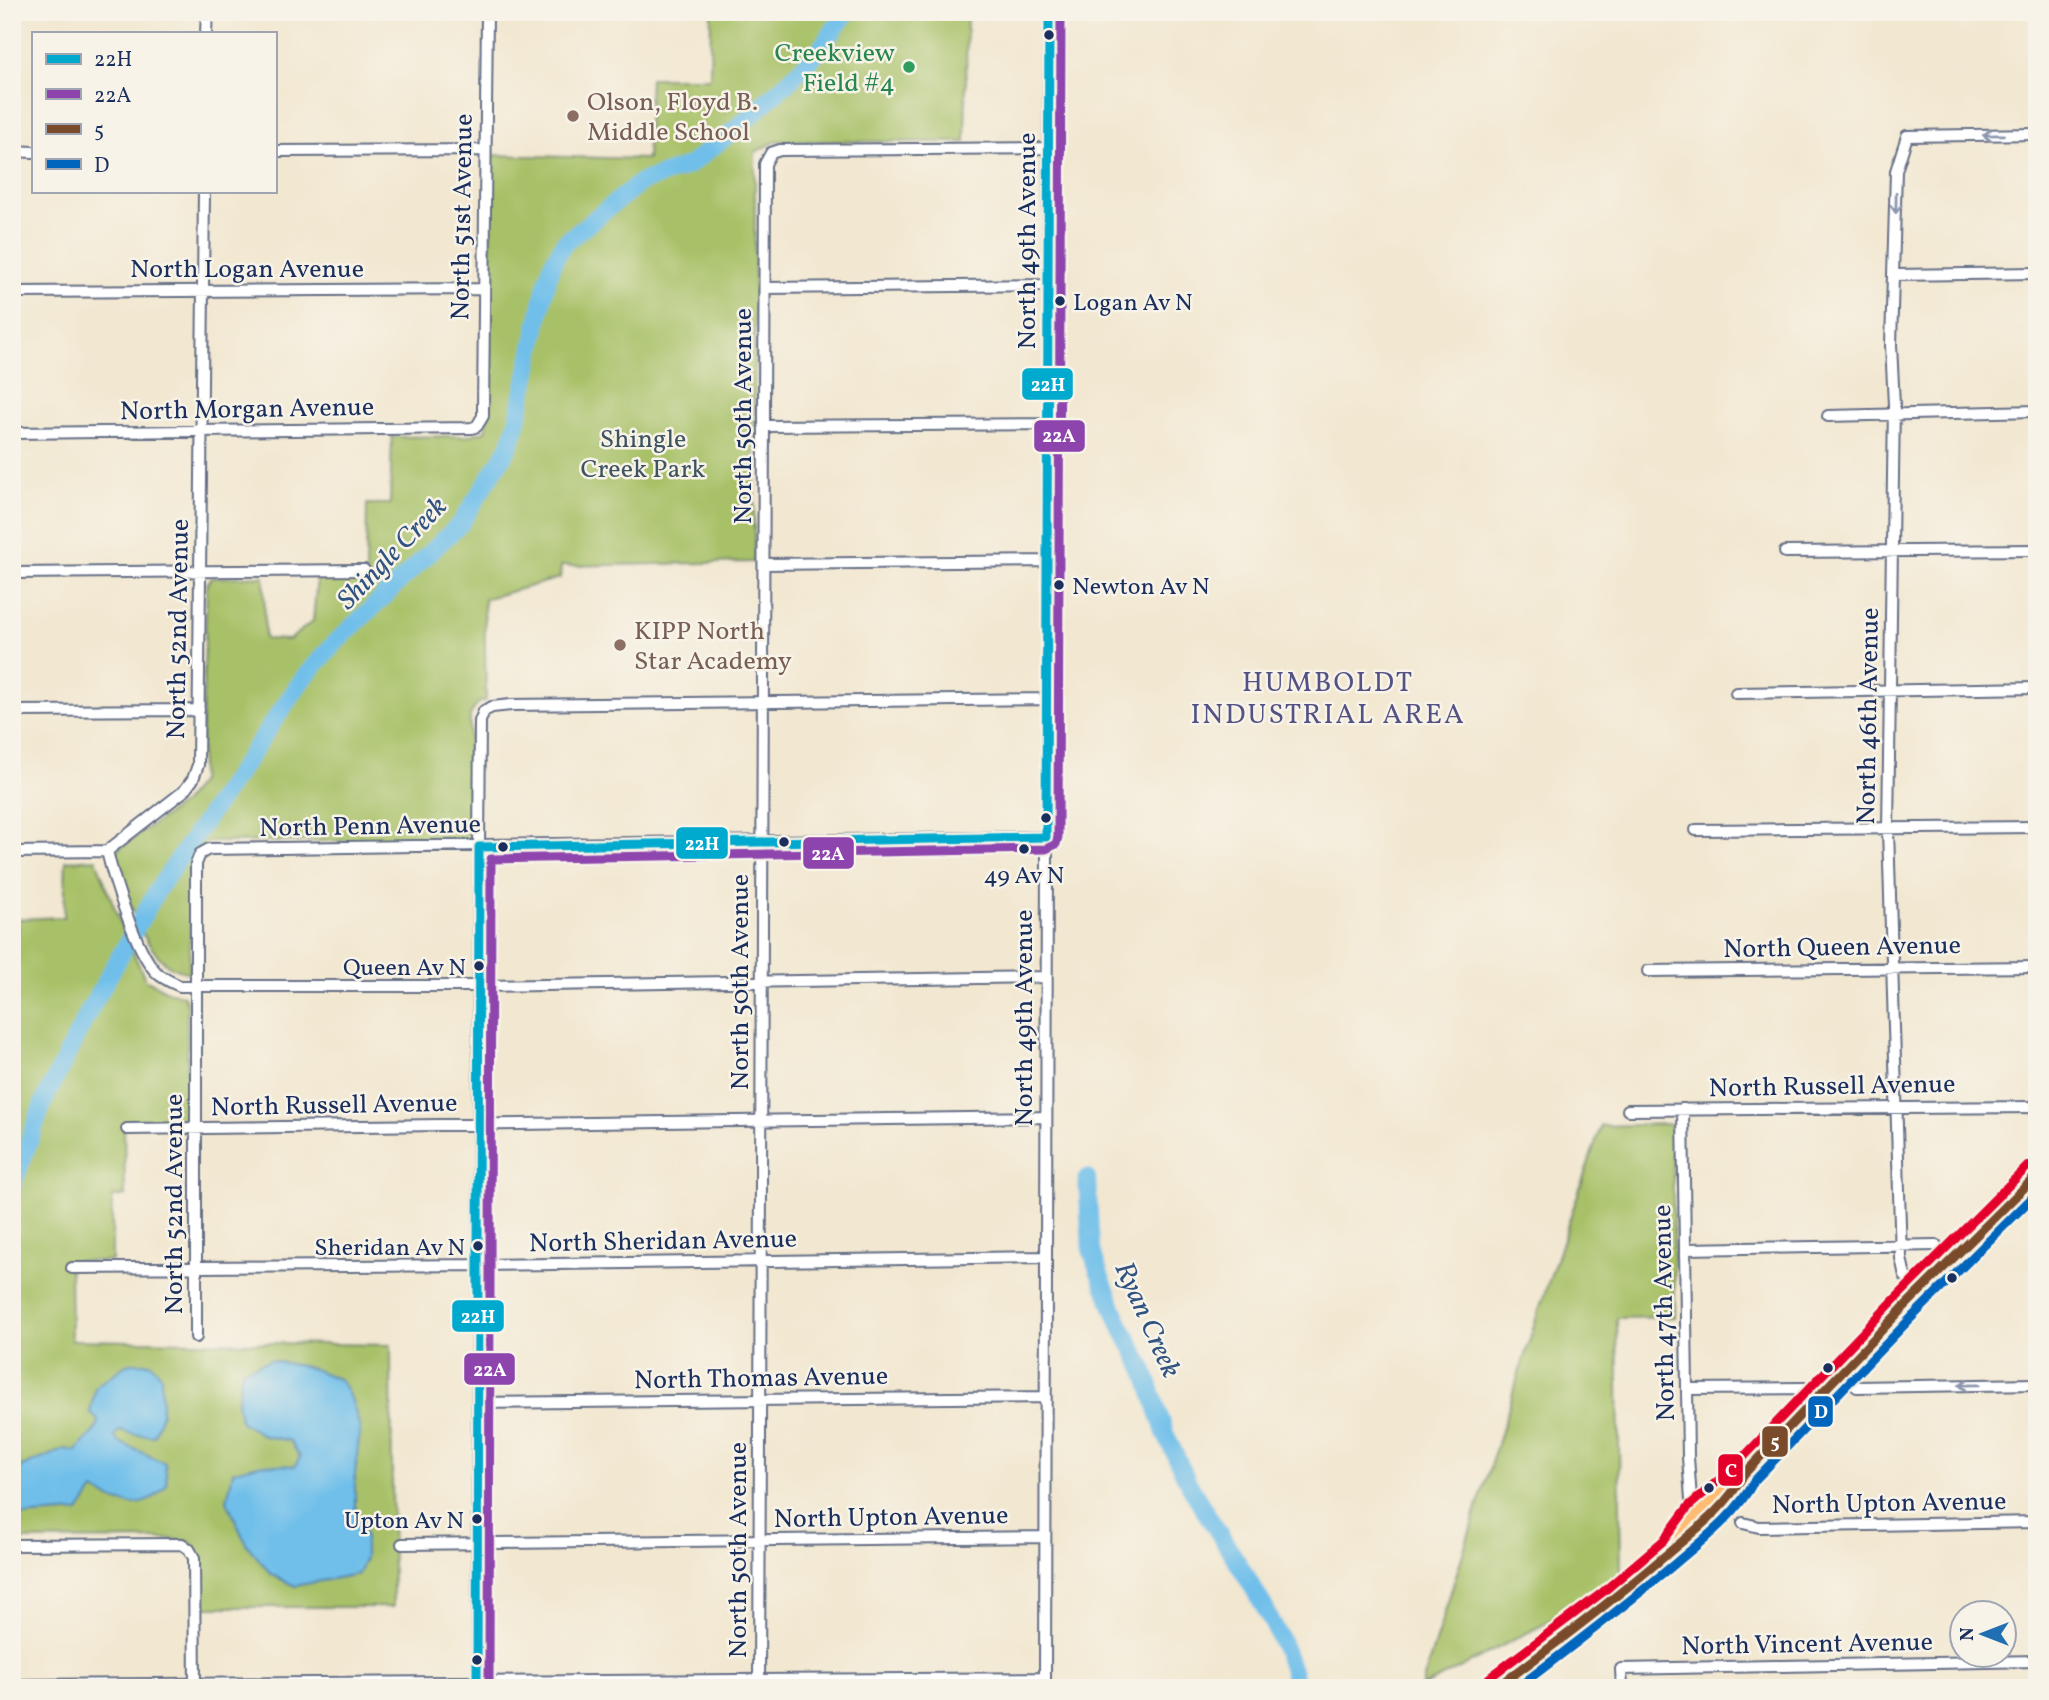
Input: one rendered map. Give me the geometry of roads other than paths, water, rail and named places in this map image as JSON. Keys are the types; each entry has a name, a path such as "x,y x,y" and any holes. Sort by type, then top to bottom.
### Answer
{"main road":[{"path":"1672,1549 1698,1514 1744,1474 1921,1290 2037,1175"},
{"path":"1496,1688 1611,1602 1702,1524 1736,1489 1744,1474"}],"street":[{"path":"151,12 235,12"},
{"path":"206,32 207,12"},
{"name":"North 51st Avenue","path":"480,422 483,409 482,289 487,12"},
{"name":"North 49th Avenue","path":"1045,1683 1049,12"},
{"name":"North 46th Avenue","path":"1921,1290 1905,1276 1900,1245 1888,829 1893,414 1891,345 1896,171 1907,136 2037,134"},
{"name":"North 50th Avenue","path":"759,1683 765,164 771,153 780,150 1049,148"},
{"path":"276,151 485,150"},
{"path":"12,152 32,152"},
{"name":"North 52nd Avenue","path":"107,851 174,799 193,779 198,765 204,192"},
{"path":"1895,275 2037,273"},
{"path":"765,288 1048,285"},
{"name":"North Logan Avenue","path":"12,292 482,289"},
{"path":"1828,416 2037,411"},
{"name":"North Morgan Avenue","path":"12,433 472,428 480,422"},
{"path":"764,426 1048,424"},
{"path":"1784,552 2037,550"},
{"path":"764,565 1047,561"},
{"path":"12,573 364,569"},
{"path":"1736,693 2037,688"},
{"path":"477,1685 479,847 480,721 484,711 492,707 511,705 1047,699"},
{"path":"12,711 199,710"},
{"path":"1696,830 2037,827"},
{"name":"North Penn Avenue","path":"200,854 209,849 1046,837"},
{"path":"12,852 107,851 123,904 146,956 161,977 180,985 479,986 1045,978"},
{"name":"North 52nd Avenue","path":"196,1337 196,864 200,854"},
{"name":"North Queen Avenue","path":"1648,971 2037,967"},
{"name":"North Russell Avenue","path":"1628,1110 2037,1107"},
{"name":"North 47th Avenue","path":"1683,1110 1691,1500 1698,1514"},
{"name":"North Russell Avenue","path":"127,1129 1046,1117"},
{"path":"1685,1249 1936,1245"},
{"name":"North Sheridan Avenue","path":"72,1268 1045,1257"},
{"path":"1842,1373 1857,1387 2037,1384"},
{"path":"1687,1389 1808,1388 1817,1400"},
{"name":"North Thomas Avenue","path":"479,1403 1045,1396"},
{"name":"North Upton Avenue","path":"1743,1523 1759,1527 2037,1522"},
{"name":"North Upton Avenue","path":"402,1544 1045,1537"},
{"path":"12,1545 182,1544 189,1549 194,1558 195,1685"},
{"name":"North Vincent Avenue","path":"1622,1688 1621,1669 2037,1661"},
{"path":"12,1685 1045,1683"}],"water":[{"path":"270,1360 311,1368 341,1380 352,1401 360,1428 355,1506 365,1535 365,1558 358,1574 295,1586 272,1575 246,1544 227,1501 233,1471 263,1464 295,1466 300,1457 290,1441 264,1436 241,1422 237,1404 242,1370"},
{"path":"129,1363 151,1363 161,1375 162,1413 154,1436 120,1430 114,1436 119,1442 165,1463 167,1484 159,1493 142,1503 123,1503 94,1490 79,1512 22,1516 13,1502 12,1471 65,1449 76,1451 97,1428 98,1420 90,1413 96,1386"}],"waterway":[{"name":"Shingle Creek","path":"12,1187 44,1101 90,1009 158,889 302,680 333,645 461,523 509,447 517,424 545,289 552,264 564,243 641,182 688,166 737,128 820,49 847,12"},
{"name":"Ryan Creek","path":"1087,1178 1091,1249 1119,1322 1145,1371 1165,1433 1185,1476"},
{"name":"Ryan Creek","path":"1189,1484 1265,1608 1289,1660 1297,1688"}],"place":[{"name":"Creekview Field #4","path":"909,67"},
{"name":"Olson, Floyd B. Middle School","path":"573,116"},
{"name":"Logan Av N","path":"1060,301"},
{"name":"Newton Av N","path":"1059,585"},
{"name":"KIPP North Star Academy","path":"620,645"},
{"name":"49 Av N","path":"1024,849"},
{"name":"Queen Av N","path":"479,966"},
{"name":"Sheridan Av N","path":"478,1246"},
{"name":"Upton Av N","path":"477,1519"}],"district":[{"name":"HUMBOLDT INDUSTRIAL AREA","path":"1328,697"}],"park label":[{"name":"Shingle Creek Park","path":"643,453"}]}
